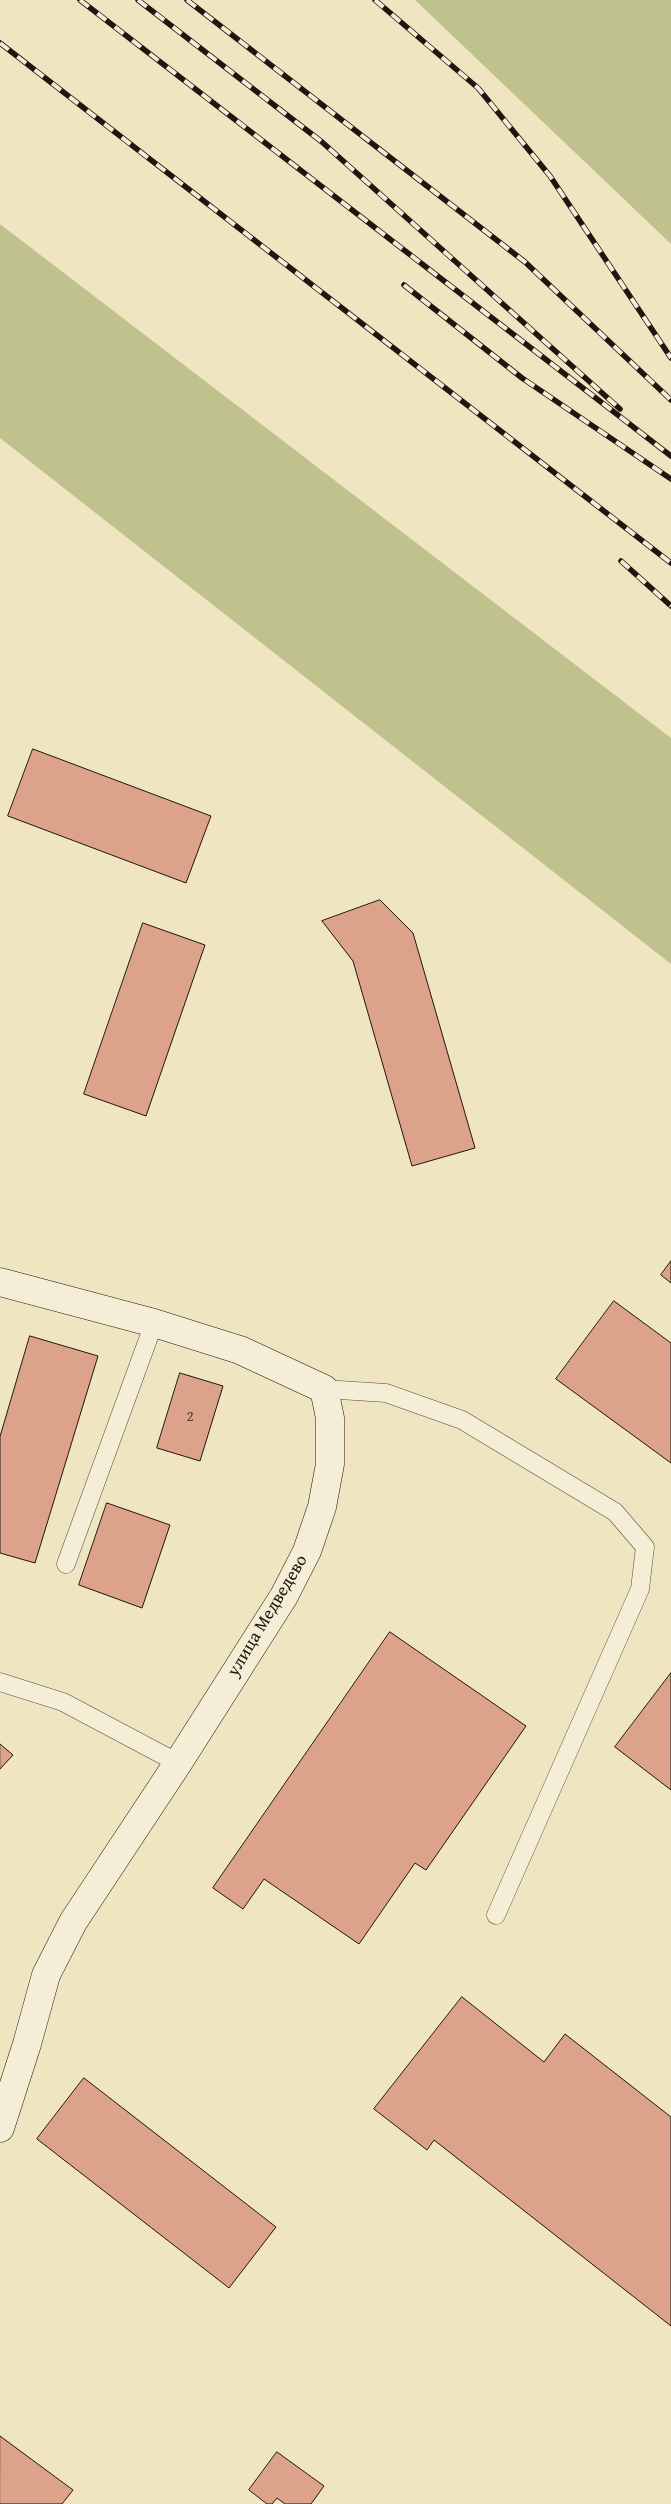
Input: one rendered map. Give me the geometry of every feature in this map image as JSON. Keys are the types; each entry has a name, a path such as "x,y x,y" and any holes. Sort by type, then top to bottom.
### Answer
{"street":[{"path":"0,1282 154,1323 240,1350 324,1389"},
{"name":"улица Медведево","path":"0,2128 28,2044 46,1975 73,1922 178,1763 284,1596 307,1551 322,1507 330,1464 330,1418 324,1389"}],"lane":[{"path":"66,1564 154,1323"},
{"path":"324,1389 386,1393 462,1420 615,1512 645,1547 640,1588 496,1915"},
{"path":"0,1682 63,1702 178,1763"}],"green space":[{"path":"415,0 671,0 671,244"},
{"path":"0,224 671,738 671,964 0,438"}],"building":[{"path":"33,749 211,816 186,883 8,816"},
{"path":"380,900 413,933 475,1148 412,1166 353,961 322,921"},
{"path":"143,923 205,945 146,1116 84,1094"},
{"path":"671,1261 671,1283 661,1275"},
{"path":"614,1301 671,1343 671,1463 556,1379"},
{"path":"30,1336 98,1356 35,1563 0,1553 0,1437"},
{"path":"180,1373 223,1386 200,1461 157,1448"},
{"path":"107,1503 170,1525 142,1608 79,1585"},
{"path":"390,1632 526,1726 426,1870 415,1863 359,1944 264,1879 243,1909 213,1888"},
{"path":"671,1673 671,1790 615,1747"},
{"path":"0,1744 13,1755 0,1769"},
{"path":"462,1997 544,2062 565,2034 671,2117 671,2326 434,2140 427,2150 374,2109"},
{"path":"84,2078 276,2227 229,2288 37,2139"},
{"path":"0,2436 73,2490 62,2504 0,2504"},
{"path":"277,2452 324,2486 311,2504 285,2504 277,2498 272,2504 267,2504 249,2490"}],"railway":[{"path":"80,0 671,456"},
{"path":"138,0 322,142 620,409"},
{"path":"187,0 525,262 671,400"},
{"path":"375,0 478,88 550,176 671,358"},
{"path":"0,43 671,563"},
{"path":"404,285 522,378 671,479"},
{"path":"621,561 671,606"}]}
